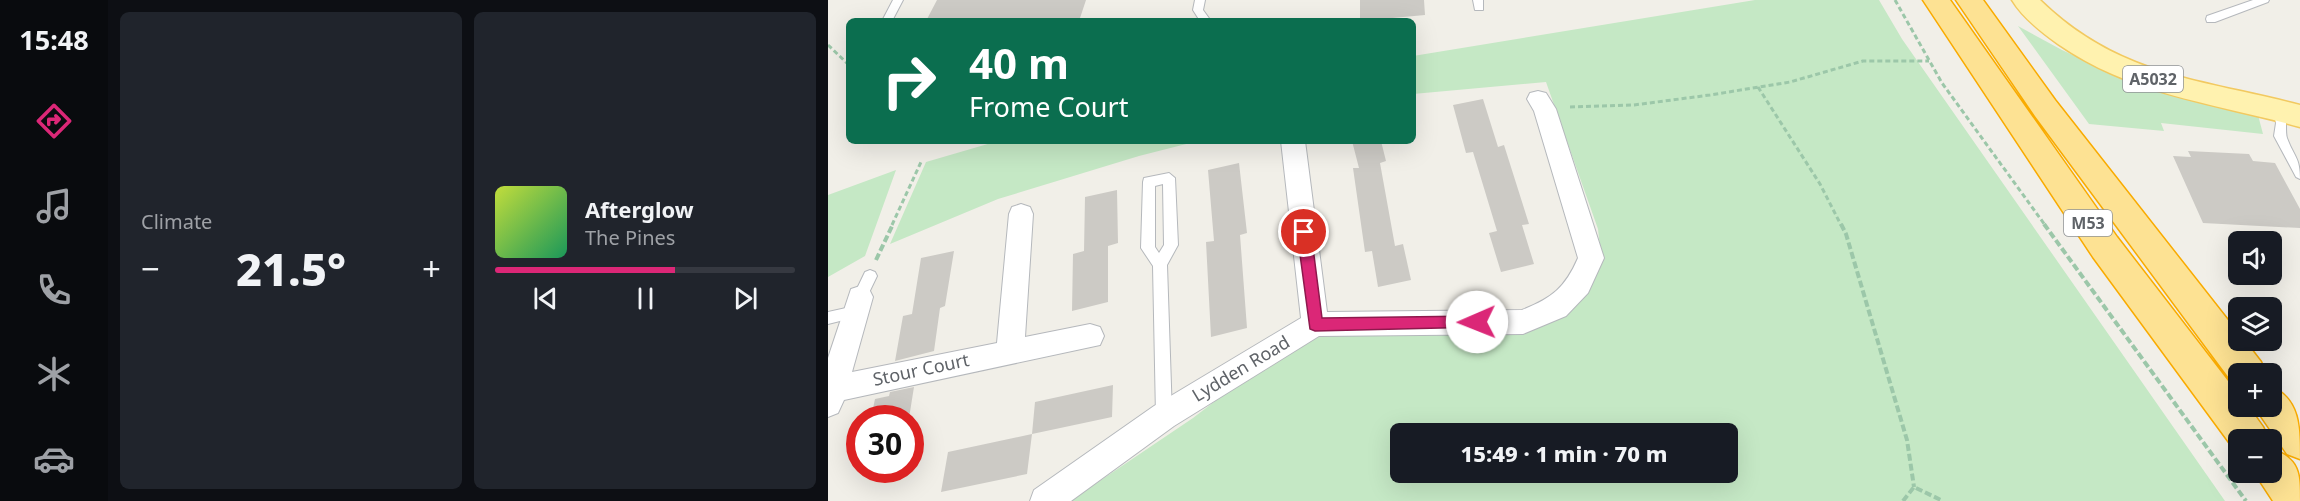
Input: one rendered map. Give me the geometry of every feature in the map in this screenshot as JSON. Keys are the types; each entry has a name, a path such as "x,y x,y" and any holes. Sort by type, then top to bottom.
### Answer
{"highway":[{"path":"1976,0 1988,29"},
{"name":"M53","path":"1945,5 1988,29 2045,108 2240,363"},
{"name":"M53","path":"1945,5 2105,247 2242,429"},
{"path":"2282,417 2300,441"},
{"path":"2282,481 2297,501"}],"main road":[{"name":"A5032","path":"2025,0 2044,21 2071,40 2129,71 2191,91 2289,113"}],"street":[{"path":"1293,144 1315,324 1523,322 1557,308 1579,285 1591,258 1542,104"},
{"path":"1010,352 1021,214"},
{"path":"830,397 862,295"},
{"name":"Lydden Road","path":"1046,501 1164,416 1315,324"},
{"name":"Stour Court","path":"830,397 1010,352 1090,336"}],"lane":[{"path":"887,18 898,0"},
{"path":"1200,0 1197,10 1204,18"},
{"path":"2211,19 2264,0"},
{"path":"2289,113 2282,123 2280,136 2300,174"},
{"path":"1160,265 1148,248 1149,182 1169,178 1171,245 1160,265 1164,416"},
{"path":"1148,212 1171,223"},
{"path":"828,318 862,295"}],"path":[{"path":"1895,0 1942,83 2246,501"},
{"path":"828,45 846,62"},
{"path":"1542,104 1634,105 1790,82 1863,61 1930,61"},
{"path":"1758,87 1820,184 1846,234 1907,440 1914,487 1903,501"},
{"path":"862,295 921,162"},
{"path":"1914,487 1943,501"}],"green space":[{"path":"1755,0 1879,0 1902,39 2225,501 1070,501 1193,418 1287,346 1320,331 1526,329 1601,257 1598,229 1546,82 1416,94 1416,56"},
{"path":"2018,26 2062,50 2140,86 2258,115 2263,134 2161,123 2164,131 2089,124"},
{"path":"988,144 1186,144 998,199 890,244 926,162"},
{"path":"896,170 865,256 828,277 828,195"}],"building":[{"path":"937,0 1086,0 1080,18 928,18"},
{"path":"1360,0 1424,0 1425,15 1360,18"},
{"path":"1483,99 1498,147 1504,145 1529,224 1522,225 1534,264 1501,272 1489,233 1497,231 1473,152 1466,153 1453,105"},
{"path":"1353,144 1382,144 1386,161 1380,163 1395,246 1403,244 1411,280 1378,287 1372,251 1365,252 1353,168 1359,168"},
{"path":"2188,151 2249,154 2253,161 2275,163 2300,209 2300,228 2203,223 2173,156 2191,157"},
{"path":"1239,163 1247,233 1240,235 1247,328 1211,337 1206,242 1214,241 1208,170"},
{"path":"1117,190 1118,243 1108,246 1108,302 1072,311 1073,254 1084,251 1085,197"},
{"path":"954,251 945,306 940,308 934,351 895,361 903,316 912,314 921,258"},
{"path":"1113,385 1112,417 1032,434 1035,402"},
{"path":"914,387 911,405 874,405 875,399 889,396 890,392"},
{"path":"1032,434 1027,474 941,492 948,452"}],"route":[{"path":"1304,232 1315,324 1477,322"}]}
